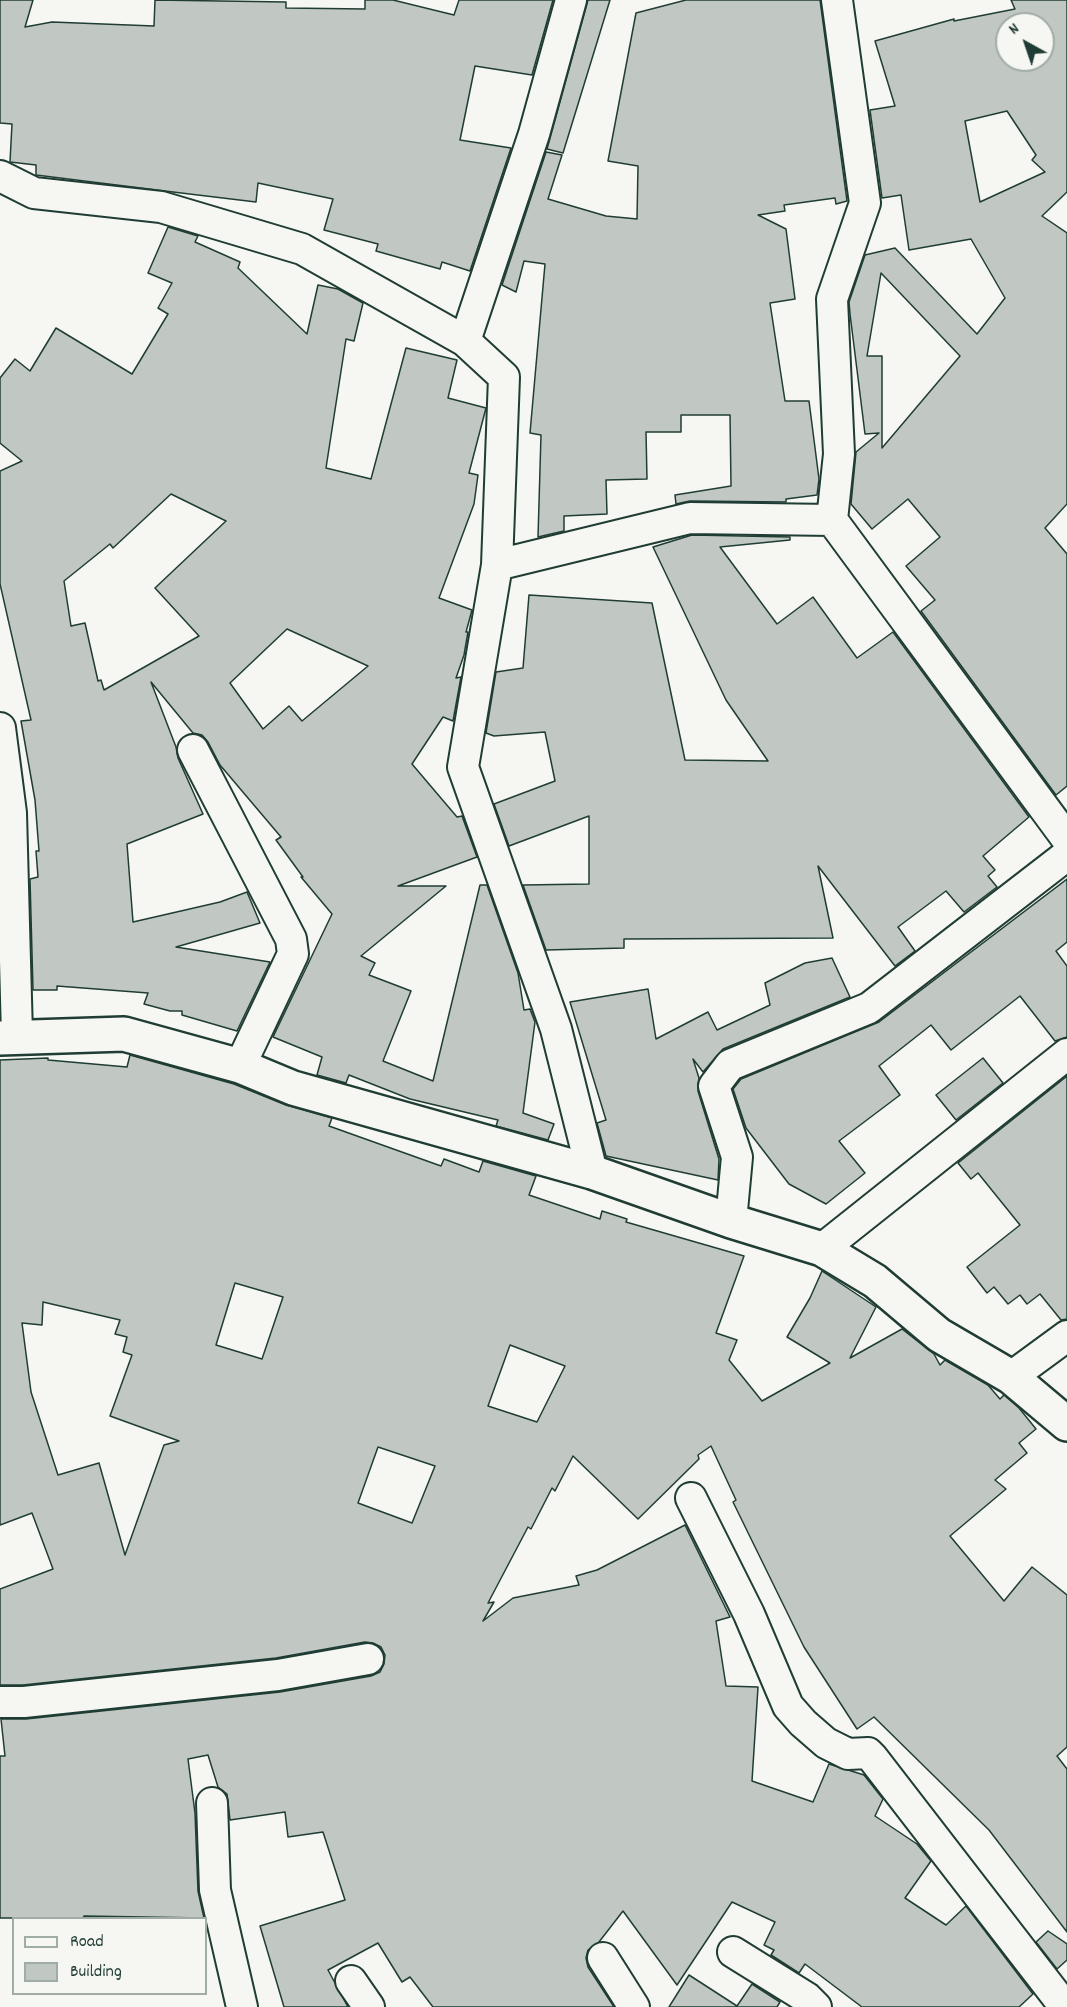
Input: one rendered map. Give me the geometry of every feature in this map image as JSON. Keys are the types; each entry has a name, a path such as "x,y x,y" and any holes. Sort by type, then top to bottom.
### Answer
{"street":[{"path":"465,341 534,134 571,0"},
{"path":"837,0 865,203 832,299 838,454 832,520 1067,839"},
{"path":"0,176 34,193 161,207 302,249 465,341 504,377 497,565 463,767 556,1029 592,1172"},
{"path":"497,565 690,518 832,520"},
{"path":"0,728 11,813 8,1037 124,1034 240,1066 293,1088 592,1172 731,1221 822,1249 875,1281 939,1335 1011,1377 1067,1424"},
{"path":"193,750 291,939 293,954 240,1066"},
{"path":"731,1221 737,1157 714,1086 730,1065 869,1008 1067,855"},
{"path":"822,1249 1067,1054"},
{"path":"1011,1377 1067,1336"},
{"path":"691,1498 749,1614 788,1706 826,1743 848,1754 868,1753 872,1757 1065,2007"},
{"path":"0,1702 24,1702 267,1676 368,1659"},
{"path":"212,1803 216,1890 242,2007"},
{"path":"733,1952 807,1998 816,2007"},
{"path":"603,1958 634,2007"},
{"path":"351,1981 369,2007"}],"building":[{"path":"0,0 33,0 25,27 52,22 154,26 155,0 286,2 286,8 365,9 365,0 393,0 454,15 459,0 553,0 532,75 475,66 460,140 511,148 470,271 442,262 440,269 376,251 378,244 324,230 333,199 258,183 256,202 36,175 36,165 10,162 12,124 0,123"},
{"path":"588,0 610,0 563,153 547,149"},
{"path":"686,0 820,0 847,201 836,204 835,198 784,205 785,211 758,215 786,229 795,299 770,303 785,401 809,401 819,479 817,495 786,499 786,502 690,501 676,504 675,495 731,486 730,415 681,415 681,432 646,432 647,479 606,480 607,514 564,516 564,531 538,537 541,435 530,433 545,264 524,261 516,292 502,285 546,152 562,155 548,199 606,216 637,219 638,166 608,161 636,13"},
{"path":"1011,0 1067,0 1067,192 1042,216 1067,233 1067,504 1045,528 1067,554 1067,786 1056,795 921,611 935,600 906,566 940,537 908,499 872,529 851,504 856,452 879,433 865,434 849,302 865,255 895,248 977,334 1005,298 971,239 909,250 901,195 882,198 870,110 895,106 875,41 954,19 954,21 995,13 995,72 1055,72 1055,12 1000,12 1015,9","holes":["1007,111 1036,155 1032,160 1045,172 980,202 965,121","881,273 960,356 882,448 882,356 867,356"]},
{"path":"168,227 198,236 195,242 240,262 238,268 307,334 318,285 338,289 363,303 354,341 346,339 326,468 371,479 406,348 457,360 448,398 486,408 469,473 478,475 474,504 439,598 472,610 466,632 468,632 464,655 456,678 461,677 453,721 443,717 412,764 457,817 462,816 477,857 398,886 446,886 361,956 375,963 369,975 411,991 383,1061 433,1081 480,885 487,885 518,973 524,1010 530,1009 535,1022 523,1113 554,1124 548,1140 496,1126 498,1120 410,1099 349,1075 346,1083 317,1075 322,1057 273,1037 332,914 301,877 303,877 276,840 281,837 220,765 208,742 202,735 193,733 151,682 178,758 203,814 127,844 133,922 220,902 247,892 260,923 176,947 270,962 237,1031 182,1015 182,1011 170,1011 144,1004 148,993 57,986 57,990 33,990 30,879 38,877 36,851 39,851 35,800 21,721 31,720 0,584 0,471 22,461 0,443 0,378 15,359 30,371 56,328 132,374 168,314 158,308 172,283 148,273","holes":["171,494 226,521 155,588 199,636 104,690 101,680 98,681 85,623 71,626 64,581 110,544 113,548","287,629 368,666 302,721 289,706 263,729 230,683"]},
{"path":"692,535 790,537 790,540 720,547 777,624 813,597 857,658 893,632 1029,817 983,856 995,870 988,876 997,887 964,912 946,891 898,927 915,951 895,966 818,866 833,938 624,939 624,948 546,950 523,885 589,884 589,816 509,846 494,804 555,781 545,732 494,736 486,733 496,672 523,668 529,595 652,603 685,760 768,761 726,700 653,547"},
{"path":"1067,879 1067,942 1056,951 1067,966 1067,1037 1055,1041 1020,996 951,1050 931,1025 879,1066 900,1095 839,1141 865,1173 826,1204 789,1184 746,1128 733,1089 741,1079 879,1022"},
{"path":"832,958 850,997 723,1049 703,1072 693,1059 699,1078 698,1091 719,1159 718,1180 606,1156 597,1123 606,1120 570,1002 648,989 656,1039 708,1012 717,1030 770,1005 765,983 805,963"},
{"path":"130,1055 234,1084 286,1105 332,1118 329,1126 441,1166 444,1159 479,1172 483,1161 536,1176 529,1195 600,1219 602,1211 627,1219 626,1222 744,1256 716,1333 737,1340 729,1360 762,1401 830,1363 787,1337 810,1298 822,1271 876,1307 850,1358 902,1329 934,1354 940,1365 945,1360 988,1385 1000,1399 1004,1395 1019,1408 1036,1429 1019,1443 1027,1453 995,1480 1006,1489 950,1536 1004,1601 1032,1567 1067,1595 1067,1747 1057,1756 1067,1769 1067,1932 989,1830 874,1717 857,1729 804,1647 733,1502 736,1500 711,1446 698,1455 699,1459 638,1519 573,1456 555,1491 552,1488 531,1529 528,1527 488,1603 494,1602 483,1621 513,1598 579,1585 576,1576 597,1570 685,1525 730,1617 716,1621 726,1686 758,1687 752,1781 813,1802 829,1764 864,1775 883,1799 875,1816 917,1844 931,1861 905,1898 946,1925 966,1906 1033,1994 1019,2007 862,2007 805,1964 799,1973 771,1955 774,1950 764,1945 775,1922 732,1902 677,1985 623,1911 599,1942 588,1950 586,1958 588,1967 614,2007 433,2007 410,1977 402,1982 378,1943 328,1970 348,2007 284,2007 260,1926 345,1900 323,1832 288,1837 285,1812 230,1820 227,1794 218,1787 208,1755 188,1759 195,1813 198,1891 204,1917 0,1918 0,1756 5,1756 1,1719 26,1719 280,1692 371,1676 380,1672 385,1655 381,1647 365,1642 276,1658 23,1685 0,1685 0,1589 53,1569 32,1513 0,1525 0,1060 48,1058 48,1060 127,1067","holes":["235,1283 283,1297 262,1359 216,1345","43,1302 120,1320 115,1334 127,1337 123,1352 132,1355 110,1416 179,1441 164,1445 125,1555 99,1463 58,1475 31,1392 22,1323 42,1325","510,1345 565,1366 537,1422 488,1406","378,1447 435,1466 412,1523 358,1503"]},
{"path":"983,1058 1003,1083 956,1120 936,1095"},
{"path":"1067,1076 1067,1319 1061,1320 1040,1294 1027,1304 1020,1295 1008,1304 994,1287 987,1293 967,1267 1020,1225 978,1173 971,1179 958,1163"},
{"path":"1048,1931 1067,1944 1067,1960 1057,1969 1036,1942"},
{"path":"689,1975 737,2006 752,1984 780,2002 777,2007 669,2007"}]}
